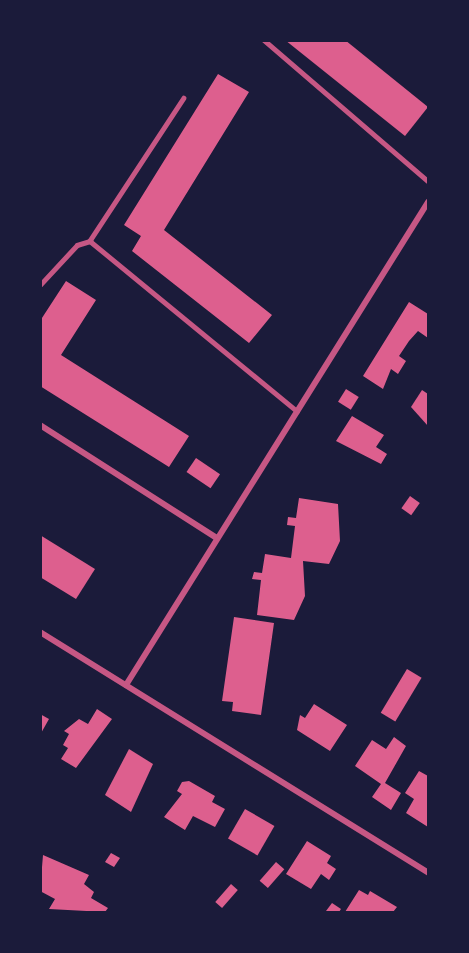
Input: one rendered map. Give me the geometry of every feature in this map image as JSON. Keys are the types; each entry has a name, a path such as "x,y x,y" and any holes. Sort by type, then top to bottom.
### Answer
{"street":[{"path":"126,685 429,202"},
{"path":"40,425 218,538"},
{"path":"40,632 429,873"}],"lane":[{"path":"264,40 429,181"},
{"path":"40,285 77,245 90,241 184,98"},
{"path":"90,241 297,411"}],"building":[{"path":"285,40 345,40 428,107 405,136"},
{"path":"218,74 249,92 164,230 272,315 249,343 132,251 141,236 124,225"},
{"path":"66,281 96,300 61,355 189,436 169,467 40,386 40,321"},
{"path":"409,302 428,314 428,338 418,331 409,341 399,356 406,361 398,374 391,369 383,389 363,376"},
{"path":"346,389 359,397 351,410 338,402"},
{"path":"422,390 428,394 428,426 411,407"},
{"path":"352,416 384,435 376,447 387,454 381,464 336,441"},
{"path":"196,458 220,474 211,488 186,472"},
{"path":"410,496 420,503 411,515 401,508"},
{"path":"299,498 338,504 340,541 329,564 303,561 305,596 294,620 257,615 261,580 252,579 254,572 262,573 265,554 291,558 295,526 287,525 288,517 296,518"},
{"path":"40,535 95,569 76,599 40,577"},
{"path":"234,617 274,623 261,715 232,711 233,702 222,701"},
{"path":"407,669 422,678 395,721 381,713"},
{"path":"314,704 347,725 330,751 297,730 300,715 305,718"},
{"path":"97,709 112,719 76,768 61,759 68,748 63,745 69,734 64,731 79,719 88,724"},
{"path":"40,714 49,719 40,735"},
{"path":"394,737 406,746 385,783 401,793 391,810 372,797 381,784 355,766 372,740 386,749"},
{"path":"129,749 153,764 131,812 105,795"},
{"path":"419,771 428,776 428,827 406,813 414,799 405,793"},
{"path":"189,781 215,796 212,802 225,809 215,827 193,816 185,830 164,817 182,794 177,791 182,782"},
{"path":"245,809 274,826 257,855 228,838"},
{"path":"307,841 331,856 327,863 336,869 329,880 321,874 311,889 286,874"},
{"path":"111,853 120,858 114,867 105,862"},
{"path":"43,855 89,875 84,884 94,892 91,898 108,908 105,912 49,909 55,899 40,891"},
{"path":"276,862 284,869 268,888 260,881"},
{"path":"231,884 238,890 222,908 215,902"},
{"path":"359,890 368,895 370,891 397,907 393,912 345,912"},
{"path":"332,903 341,909 339,912 326,911"}]}
